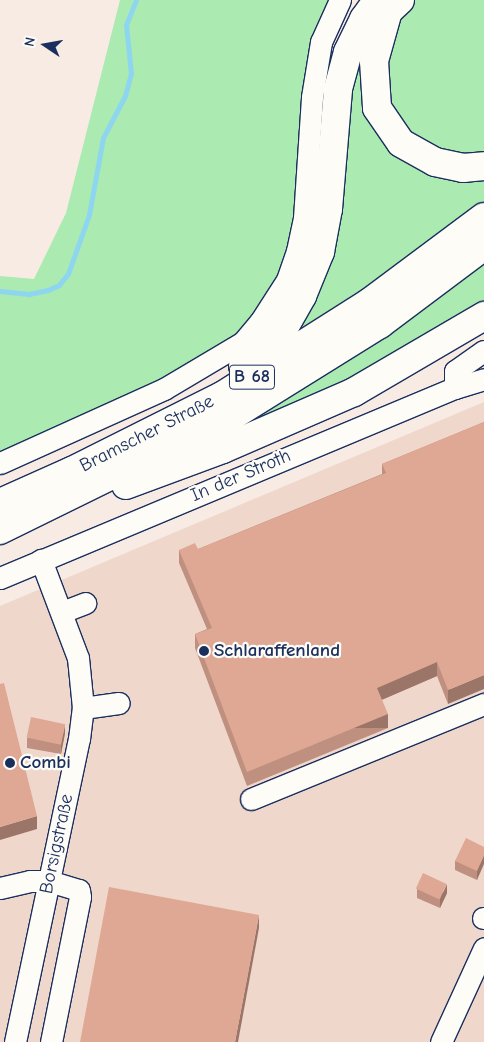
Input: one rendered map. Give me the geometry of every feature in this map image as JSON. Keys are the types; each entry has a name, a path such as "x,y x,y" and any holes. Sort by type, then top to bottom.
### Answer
{"highway":[{"path":"179,418 216,384 254,359 280,333 302,296 320,252 328,209 338,89 348,52 364,19 378,0"},
{"path":"400,0 388,11 374,61 377,108 401,143 435,162 463,168 484,166"},
{"name":"Bramscher Straße","path":"0,503 222,396 370,302 484,217"},
{"name":"B 68","path":"0,531 232,416 380,324 484,246"},
{"path":"0,531 223,449 354,392 484,316"}],"street":[{"path":"0,463 164,389 243,342 260,322 287,280 297,251 304,218 312,98 321,42 340,0"},
{"path":"455,388 455,371 484,351"},
{"name":"In der Stroth","path":"0,578 455,388 484,379"},
{"name":"Borsigstraße","path":"15,1042 83,708 78,658 42,560"},
{"path":"62,612 85,603"},
{"path":"83,708 119,703"},
{"path":"251,799 484,704"},
{"path":"0,888 30,881 49,881 73,886 79,890 80,897 50,1042"},
{"path":"441,1042 477,979 484,948"}],"shaded area":[{"path":"484,402 484,1042 0,1042 0,606"}],"green space":[{"path":"120,0 340,0 334,10 297,251 243,342 0,463 0,276 34,279 66,213"},
{"path":"400,0 484,0 484,217 254,359 338,89"},
{"path":"484,246 484,316 223,449 0,532"}],"building":[{"path":"484,422 484,675 448,690 437,662 377,688 388,714 247,772 195,634 212,628 179,550 195,543 198,549 386,473 382,464"},
{"name":"Combi","path":"4,683 37,816 0,827 0,684"},
{"path":"31,717 65,724 61,745 27,738"},
{"path":"466,838 484,847 484,855 477,871 455,861"},
{"path":"423,873 447,884 439,899 416,888"},
{"path":"109,887 259,915 235,1042 80,1042"}],"waterway":[{"path":"0,291 29,294 48,290 59,285 68,274 89,215 103,138 125,96 131,74 126,25 136,0"}],"place":[{"name":"Schlaraffenland","path":"204,651"},
{"name":"Combi","path":"10,763"}]}
